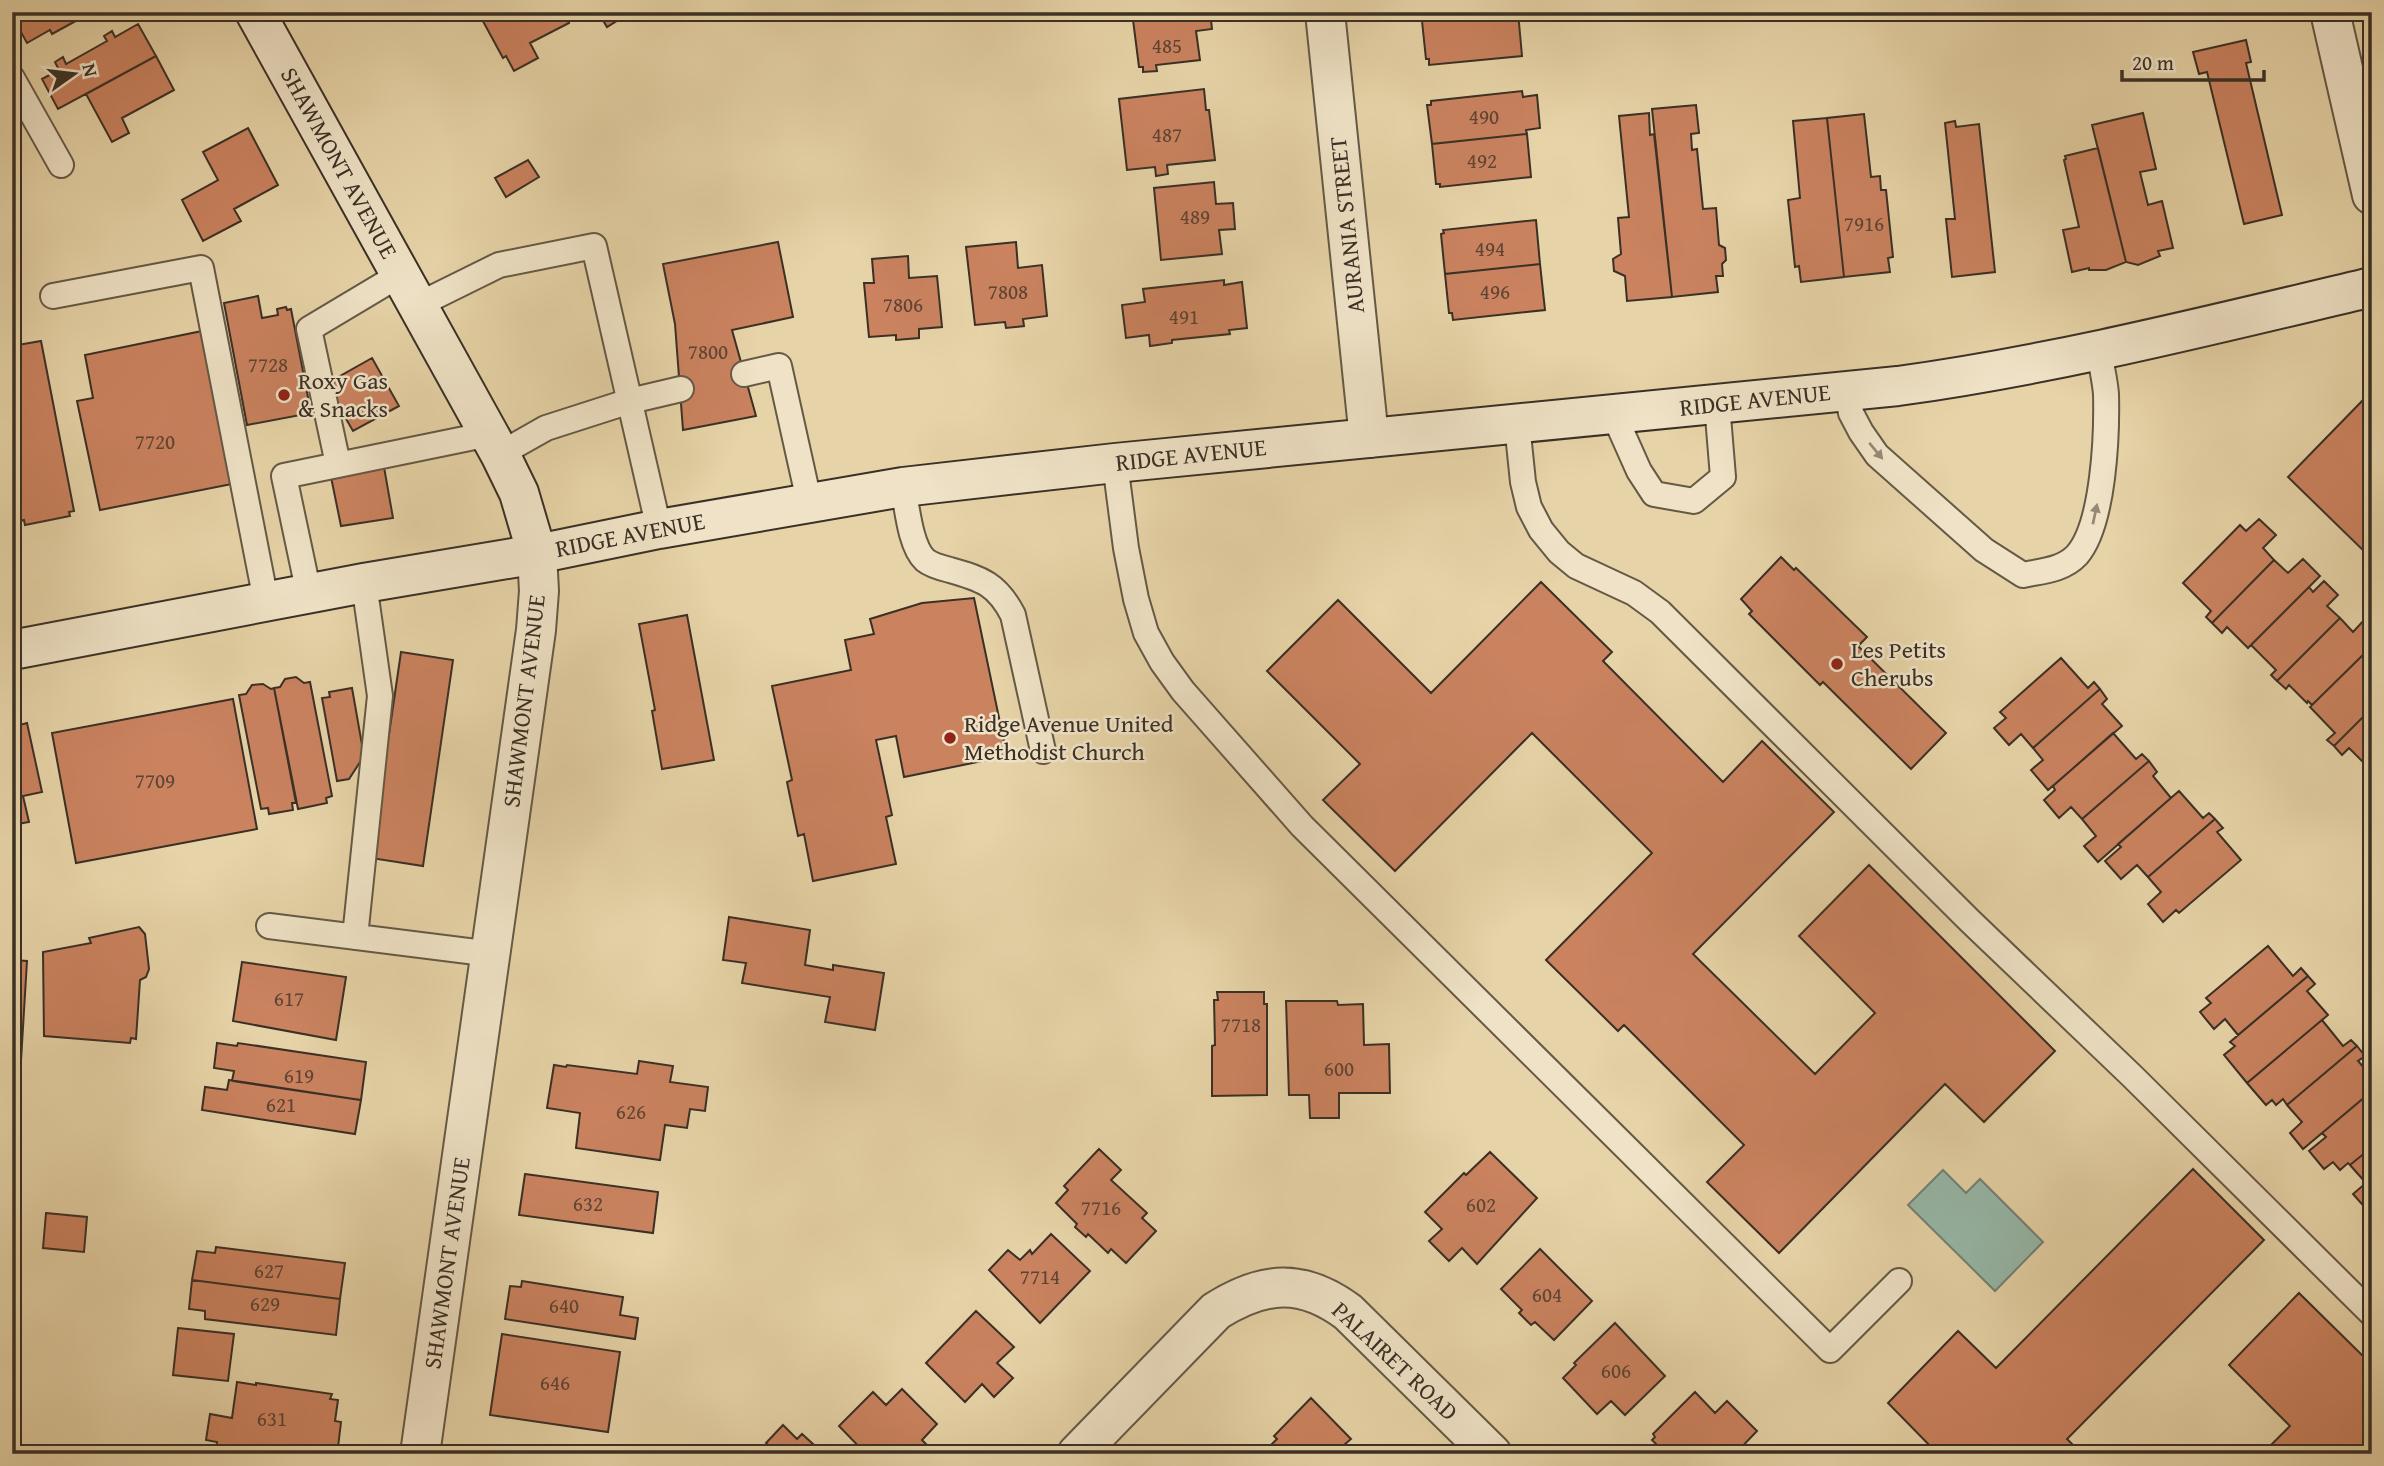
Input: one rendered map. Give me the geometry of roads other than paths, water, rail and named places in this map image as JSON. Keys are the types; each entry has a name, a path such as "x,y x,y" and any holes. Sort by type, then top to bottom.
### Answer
{"main road":[{"name":"SHAWMONT AVENUE","path":"255,12 512,478 537,554 539,591 536,629 420,1454"},
{"name":"AURANIA STREET","path":"1325,12 1369,438"},
{"path":"2330,12 2372,195"},
{"name":"RIDGE AVENUE","path":"12,650 364,583 537,554 809,501 903,487 1115,463 1847,391 1974,375 2099,351 2372,287"},
{"name":"PALAIRET ROAD","path":"1077,1454 1216,1311 1240,1297 1261,1290 1287,1288 1307,1290 1328,1298 1348,1312 1492,1454"}],"lane":[{"path":"12,78 61,165"},
{"path":"338,464 309,329 410,290 499,265 594,246 659,529"},
{"path":"53,296 201,268 266,601"},
{"path":"1847,391 1851,413 1877,455 1984,550 2023,575 2059,568 2076,556 2090,535 2096,514 2106,426 2106,392 2099,351"},
{"path":"744,374 779,366 809,501"},
{"path":"309,594 284,475 338,464 494,444 630,401 681,389"},
{"path":"1614,415 1639,471 1654,494 1695,501 1723,477 1717,404"},
{"path":"1517,424 1521,472 1529,507 1541,530 1559,552 1576,566 1634,593 1660,612 1960,911 2132,1076 2372,1314"},
{"path":"1115,463 1126,548 1146,633 1162,662 1183,691 1302,826 1830,1350 1899,1281"},
{"path":"903,487 915,544 924,559 937,566 975,577 991,585 1004,597 1013,615 1043,751"},
{"path":"355,937 380,696 364,583"},
{"path":"269,926 492,954"}],"place":[{"name":"Roxy Gas & Snacks","path":"284,395"},
{"name":"Les Petits Cherubs","path":"1837,664"},
{"name":"Ridge Avenue United Methodist Church","path":"950,738"}]}
